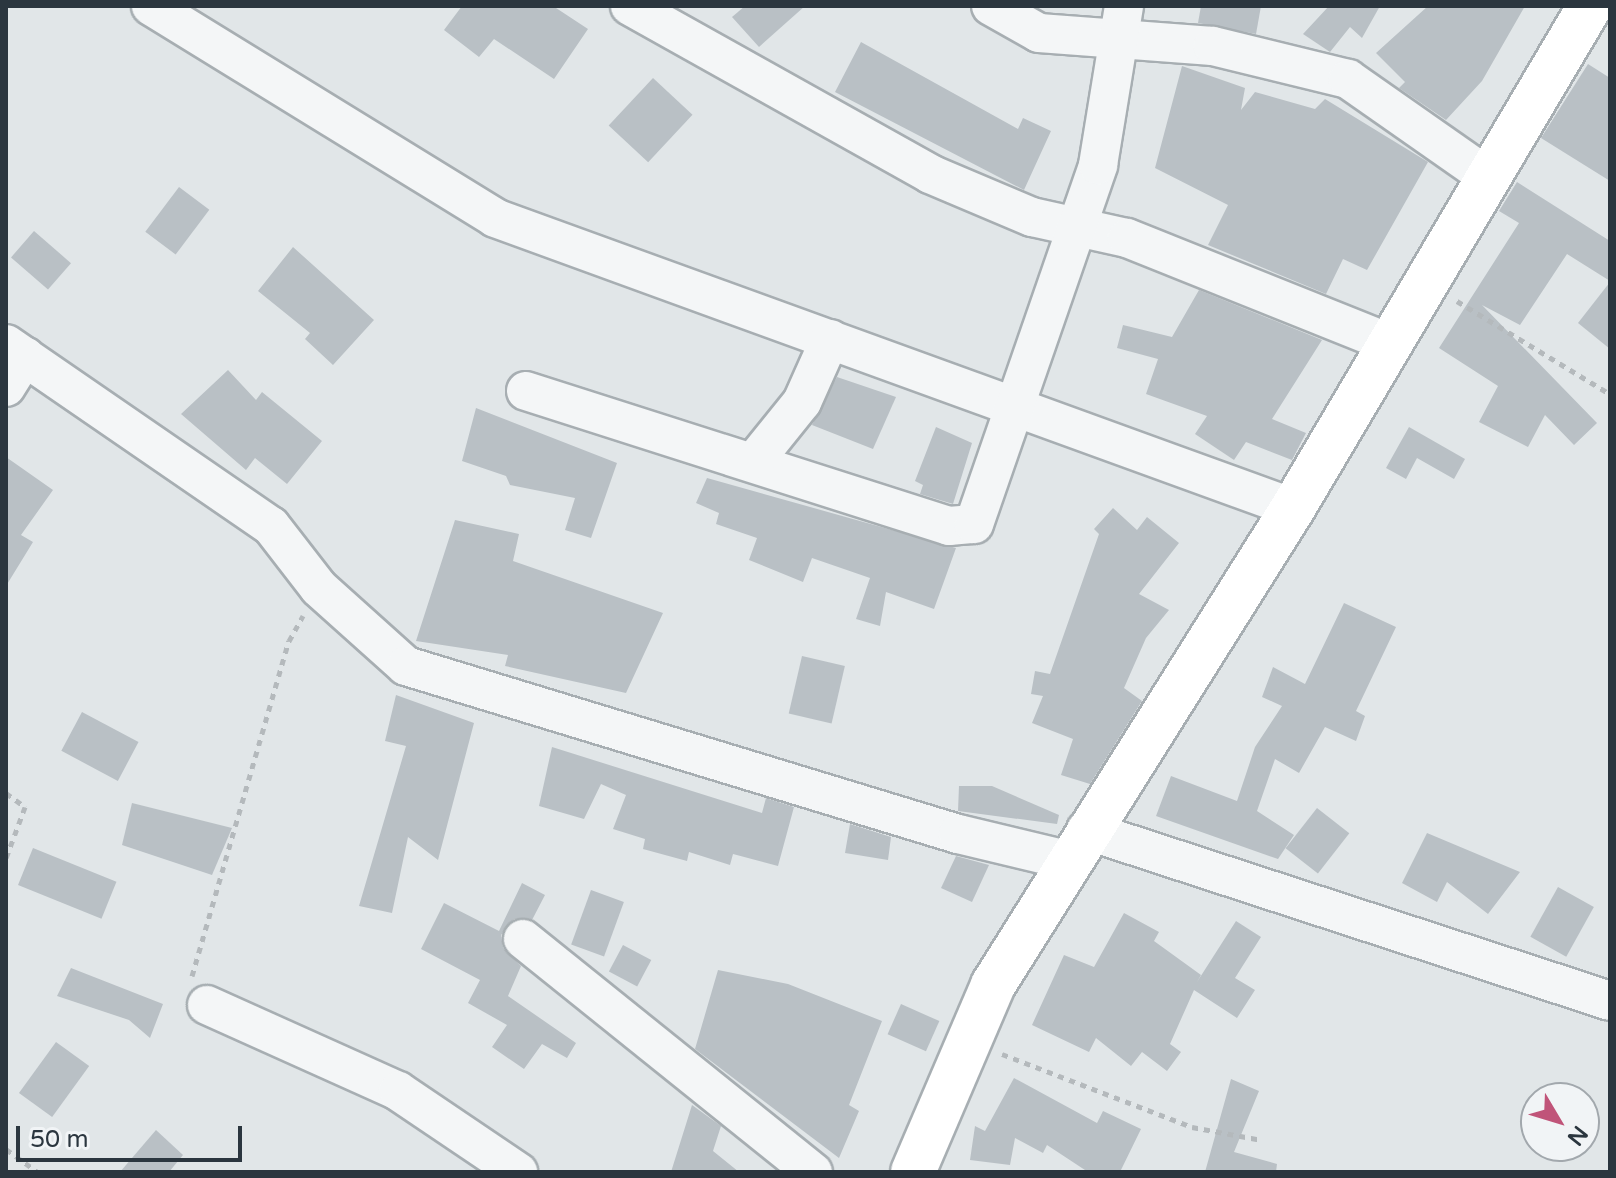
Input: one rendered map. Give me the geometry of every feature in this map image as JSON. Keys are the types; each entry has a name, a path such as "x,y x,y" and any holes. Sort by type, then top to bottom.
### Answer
{"main road":[{"path":"913,1172 964,1040 1076,845 1293,508 1485,175 1595,16"}],"street":[{"path":"151,6 495,218 1017,404 1293,508"},
{"path":"630,6 930,174 1032,217 1127,238 1387,342"},
{"path":"991,6 1039,33 1120,23 1348,79 1485,175"},
{"path":"526,391 756,459 949,526 974,524 1098,165 1120,23"},
{"path":"756,459 802,402 830,339"},
{"path":"12,362 271,526 319,588 406,666 958,834 1076,845 1610,1001"},
{"path":"523,939 813,1172"},
{"path":"207,1005 398,1091 518,1172"}],"path":[{"path":"1424,281 1610,394"},
{"path":"207,1005 191,974 289,641 319,588"},
{"path":"6,793 25,807 6,858"},
{"path":"964,1040 1192,1127 1262,1140"},
{"path":"6,1149 38,1172"}],"building":[{"path":"462,6 553,6 588,29 554,79 494,39 479,57 444,30"},
{"path":"745,6 805,6 759,47 732,17"},
{"path":"1201,6 1261,6 1256,34 1198,23"},
{"path":"1329,6 1380,6 1362,38 1350,27 1330,52 1303,34"},
{"path":"1428,6 1525,6 1482,81 1446,120 1399,88 1405,82 1376,53"},
{"path":"861,42 1018,129 1023,118 1051,131 1024,190 835,92"},
{"path":"1588,64 1610,78 1610,181 1541,138"},
{"path":"1182,66 1245,88 1241,110 1255,92 1315,109 1325,99 1428,162 1367,270 1343,259 1326,294 1208,245 1228,205 1155,168"},
{"path":"653,78 692,115 648,162 609,126"},
{"path":"1517,182 1610,241 1610,281 1567,254 1520,325 1482,305 1597,423 1574,445 1545,415 1528,447 1479,422 1498,386 1439,348 1519,223 1499,211"},
{"path":"179,187 209,210 176,255 145,232"},
{"path":"34,231 71,263 48,290 11,257"},
{"path":"293,247 374,320 333,365 305,339 310,333 258,291"},
{"path":"1610,282 1610,349 1578,323"},
{"path":"1199,290 1322,340 1272,419 1306,433 1292,460 1246,442 1234,460 1195,434 1207,416 1146,394 1158,359 1117,348 1123,325 1172,337"},
{"path":"228,370 256,400 262,392 322,441 287,484 255,458 246,470 181,414"},
{"path":"837,377 896,397 873,449 812,425"},
{"path":"476,408 617,463 591,538 565,530 575,498 510,485 506,476 462,461"},
{"path":"936,427 972,443 953,504 920,494 923,485 915,481"},
{"path":"1409,427 1465,459 1454,479 1417,458 1406,479 1386,468"},
{"path":"6,457 53,490 21,535 33,542 6,586"},
{"path":"707,478 956,548 934,609 886,592 880,626 856,619 870,578 812,558 803,582 749,560 757,538 716,524 719,513 696,503"},
{"path":"1113,508 1137,530 1147,517 1179,543 1139,594 1169,610 1146,638 1124,688 1142,701 1090,784 1061,775 1073,739 1032,723 1043,696 1031,694 1035,671 1050,674 1099,534 1094,529"},
{"path":"455,520 519,534 513,561 663,613 626,693 505,666 508,655 416,641"},
{"path":"1344,603 1396,627 1356,711 1365,716 1356,741 1325,727 1299,773 1275,759 1257,811 1294,835 1278,859 1156,816 1171,776 1237,801 1255,747 1282,706 1262,697 1273,667 1305,684"},
{"path":"802,656 845,666 832,723 789,713"},
{"path":"396,695 474,723 438,860 408,837 392,913 359,906 406,746 385,741"},
{"path":"82,712 139,742 118,781 61,751"},
{"path":"552,747 762,813 766,798 794,807 778,866 733,854 730,865 689,852 687,861 643,849 645,839 613,829 626,795 601,784 584,819 539,806"},
{"path":"959,786 992,786 1059,815 1057,824 958,811"},
{"path":"132,803 232,828 212,875 122,845"},
{"path":"1317,808 1349,833 1318,873 1286,848"},
{"path":"850,824 891,837 888,860 845,853"},
{"path":"1427,833 1520,872 1488,914 1447,882 1437,902 1402,883"},
{"path":"33,848 116,882 101,919 18,885"},
{"path":"956,856 989,865 972,902 941,888"},
{"path":"522,883 545,895 532,920 514,919 501,935 503,948 521,966 508,996 576,1043 567,1058 542,1044 524,1069 492,1047 507,1025 468,1003 480,980 421,949 444,903 499,931"},
{"path":"1558,887 1594,907 1566,957 1530,937"},
{"path":"591,890 624,902 604,956 571,945"},
{"path":"1124,913 1159,932 1154,941 1201,975 1197,982 1236,921 1261,937 1235,978 1255,990 1237,1018 1194,990 1170,1044 1181,1052 1167,1071 1142,1052 1131,1066 1096,1038 1089,1052 1032,1025 1064,955 1094,967"},
{"path":"623,945 651,960 637,987 609,971"},
{"path":"71,968 163,1004 150,1038 129,1020 57,996"},
{"path":"718,970 788,984 882,1021 849,1105 859,1111 839,1158 695,1049"},
{"path":"901,1004 939,1021 926,1051 888,1034"},
{"path":"56,1042 89,1066 52,1117 19,1093"},
{"path":"1014,1078 1097,1123 1103,1111 1141,1129 1120,1172 1088,1172 1047,1145 1043,1153 1015,1138 1010,1165 970,1160 975,1126 985,1131"},
{"path":"1231,1079 1259,1091 1234,1152 1277,1164 1276,1172 1205,1172"},
{"path":"692,1105 721,1126 713,1151 739,1172 671,1172"},
{"path":"156,1130 183,1155 169,1172 120,1172"}]}
